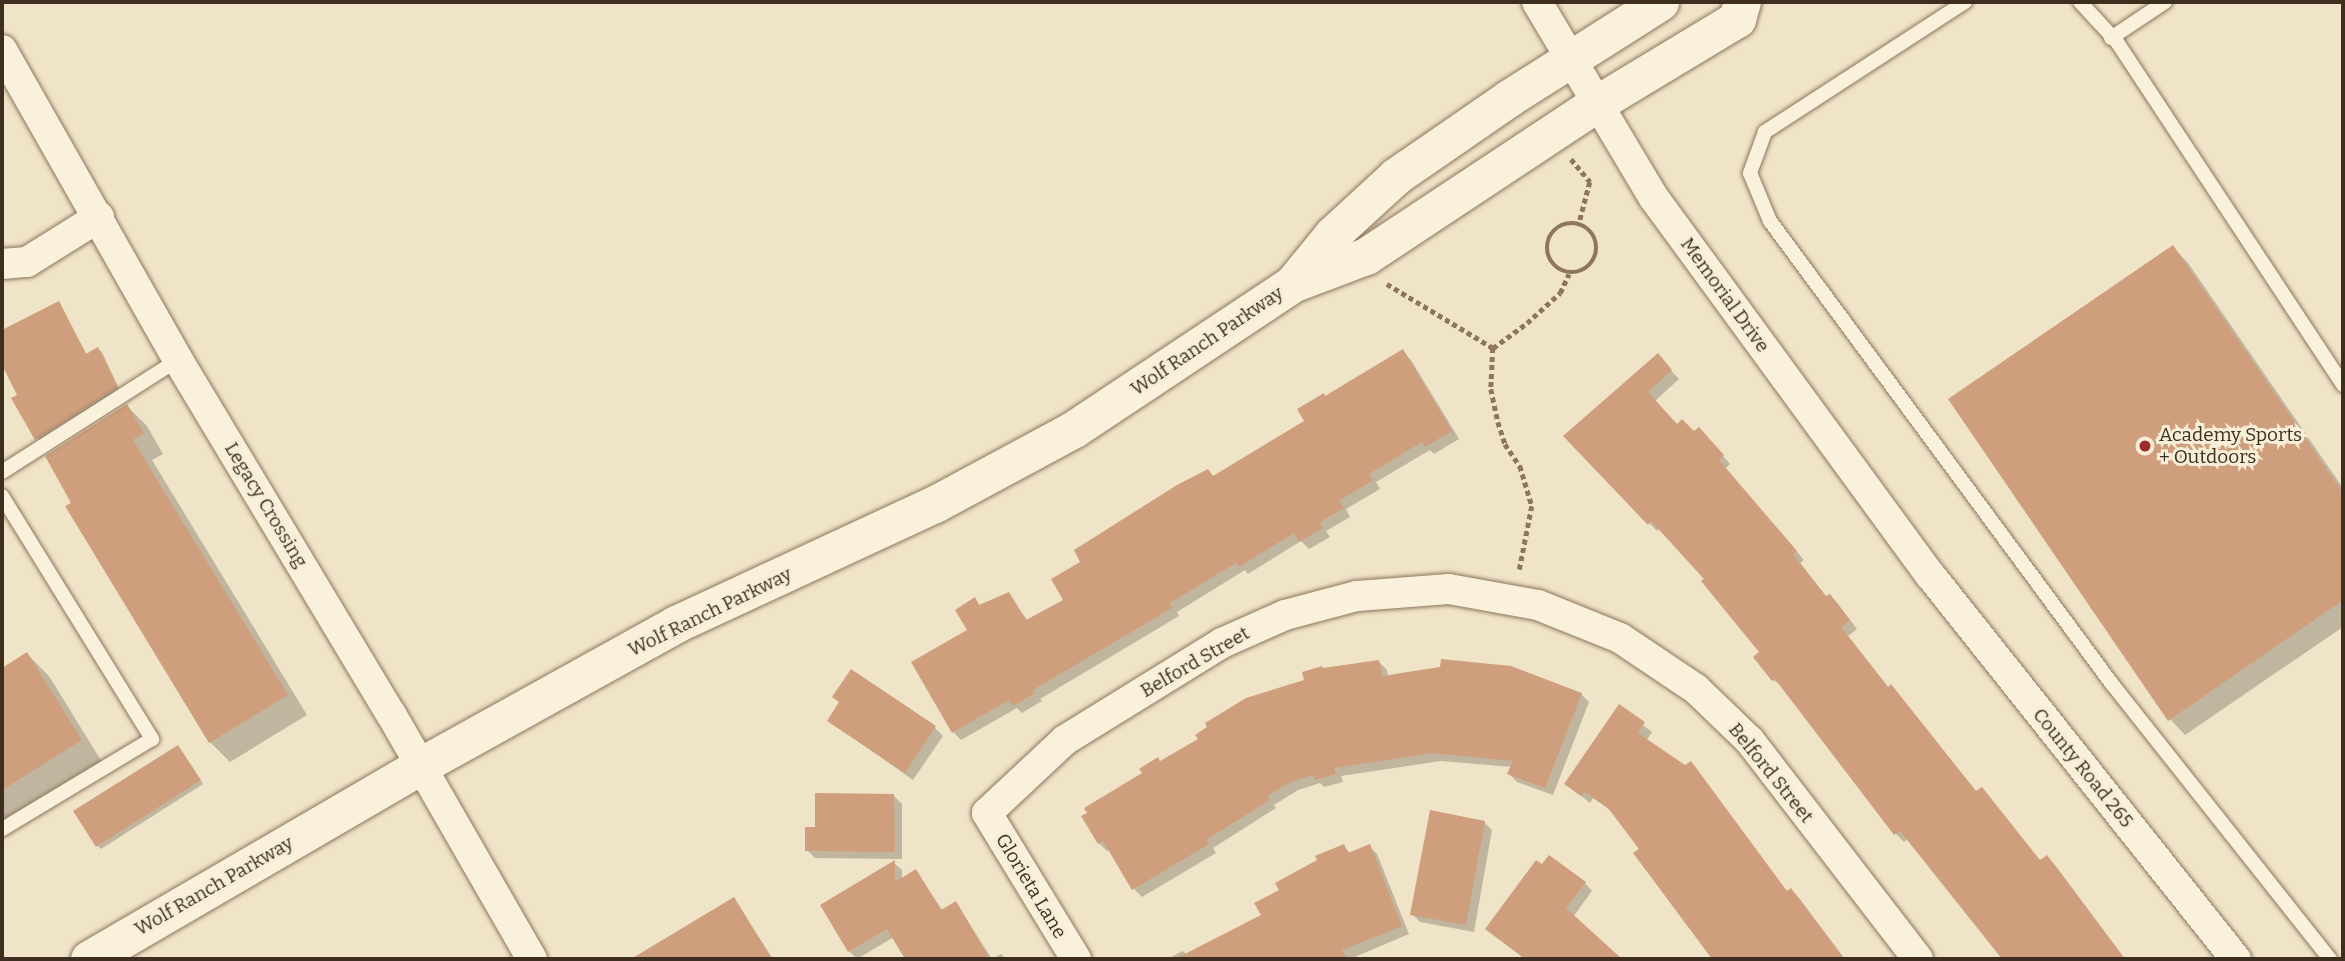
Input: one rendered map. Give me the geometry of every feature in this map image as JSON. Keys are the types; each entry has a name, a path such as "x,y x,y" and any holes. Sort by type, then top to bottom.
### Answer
{"street":[{"name":"Memorial Drive","path":"1537,2 1654,198 1931,576"},
{"name":"Wolf Ranch Parkway","path":"1292,284 1333,234 1396,176 1660,2"},
{"name":"Wolf Ranch Parkway","path":"89,959 420,766 676,624 936,504 1074,429 1292,284 1366,256 1596,104 1737,19 1742,2"},
{"name":"Legacy Crossing","path":"2,50 178,360 532,959"},
{"path":"2,264 27,262 99,217"},
{"name":"County Road 265","path":"1931,576 2236,959"},
{"name":"Belford Street","path":"986,813 1065,740 1222,643 1285,615 1357,596 1448,589 1538,605 1620,638 1696,689 1750,741 1918,959"},
{"name":"Glorieta Lane","path":"986,813 1076,959"}],"lane":[{"path":"1965,2 1765,132 1750,173 1770,221 1778,232 2112,684 2330,959"},
{"path":"2080,2 2117,42 2343,385"},
{"path":"2111,38 2155,4"},
{"path":"2,472 178,360"},
{"path":"2,496 152,739 2,829"}],"path":[{"path":"1566,153 1590,182 1579,224"},
{"path":"1493,348 1527,323 1560,293 1569,274 1591,266 1598,250 1593,233 1579,224 1571,223 1556,228 1547,241 1552,264 1569,274"},
{"path":"1387,284 1493,348"},
{"path":"1493,348 1491,389 1498,422 1505,444 1520,466 1532,506 1519,572"}],"building":[{"name":"Academy Sports + Outdoors","path":"2173,245 2343,493 2343,600 2168,721 1948,399"},
{"path":"59,301 86,354 98,347 118,387 35,440 11,398 17,395 2,365 2,330"},
{"path":"1403,349 1452,431 1425,447 1422,442 1369,474 1373,480 1339,501 1344,508 1320,522 1323,528 1299,542 1294,533 1239,567 1236,563 1170,603 1172,608 1033,690 1035,693 1013,706 1009,700 952,733 911,662 967,630 955,610 975,597 979,605 1009,592 1026,620 1063,600 1051,579 1080,562 1074,550 1177,485 1208,469 1213,476 1304,421 1297,409 1324,393 1325,396"},
{"path":"1658,353 1672,370 1648,392 1677,424 1682,419 1694,431 1699,427 1724,455 1719,460 1797,551 1793,554 1826,596 1830,594 1850,620 1841,627 1888,687 1891,684 1976,791 1982,787 2040,860 2047,855 2125,959 2002,959 1900,831 1894,835 1775,679 1772,681 1753,657 1759,652 1701,581 1704,579 1651,521 1648,525 1563,436"},
{"path":"127,404 144,433 133,440 288,695 209,743 65,506 71,503 45,456"},
{"path":"27,652 82,740 2,790 2,668"},
{"path":"1441,659 1511,666 1582,693 1545,788 1507,774 1513,761 1432,753 1334,768 1336,774 1314,780 1313,775 1289,783 1267,796 1270,800 1206,840 1209,844 1132,890 1103,841 1098,844 1081,816 1087,813 1084,808 1142,773 1139,769 1158,757 1160,761 1198,739 1195,735 1207,727 1205,723 1246,698 1304,680 1302,672 1322,666 1379,660 1382,676 1440,667"},
{"path":"851,669 936,726 905,773 827,721 839,702 832,697"},
{"path":"1619,704 1645,722 1638,733 1685,765 1691,761 1787,891 1791,888 1844,959 1712,959 1633,853 1639,849 1608,808 1584,792 1581,796 1564,784"},
{"path":"178,745 201,780 96,847 73,811"},
{"path":"815,793 894,794 895,852 805,851 805,827 815,827"},
{"path":"1430,810 1485,821 1466,925 1410,915"},
{"path":"1344,844 1348,853 1370,844 1402,926 1342,950 1347,959 1175,959 1261,915 1254,903 1279,890 1275,883 1317,860 1315,856"},
{"path":"1549,855 1586,882 1566,908 1622,959 1525,959 1485,929 1536,860 1542,864"},
{"path":"895,860 895,882 916,869 941,910 956,901 990,959 905,959 887,929 848,952 820,905"},
{"path":"734,897 772,959 631,959"}],"place":[{"name":"Academy Sports + Outdoors","path":"2145,446"}]}
